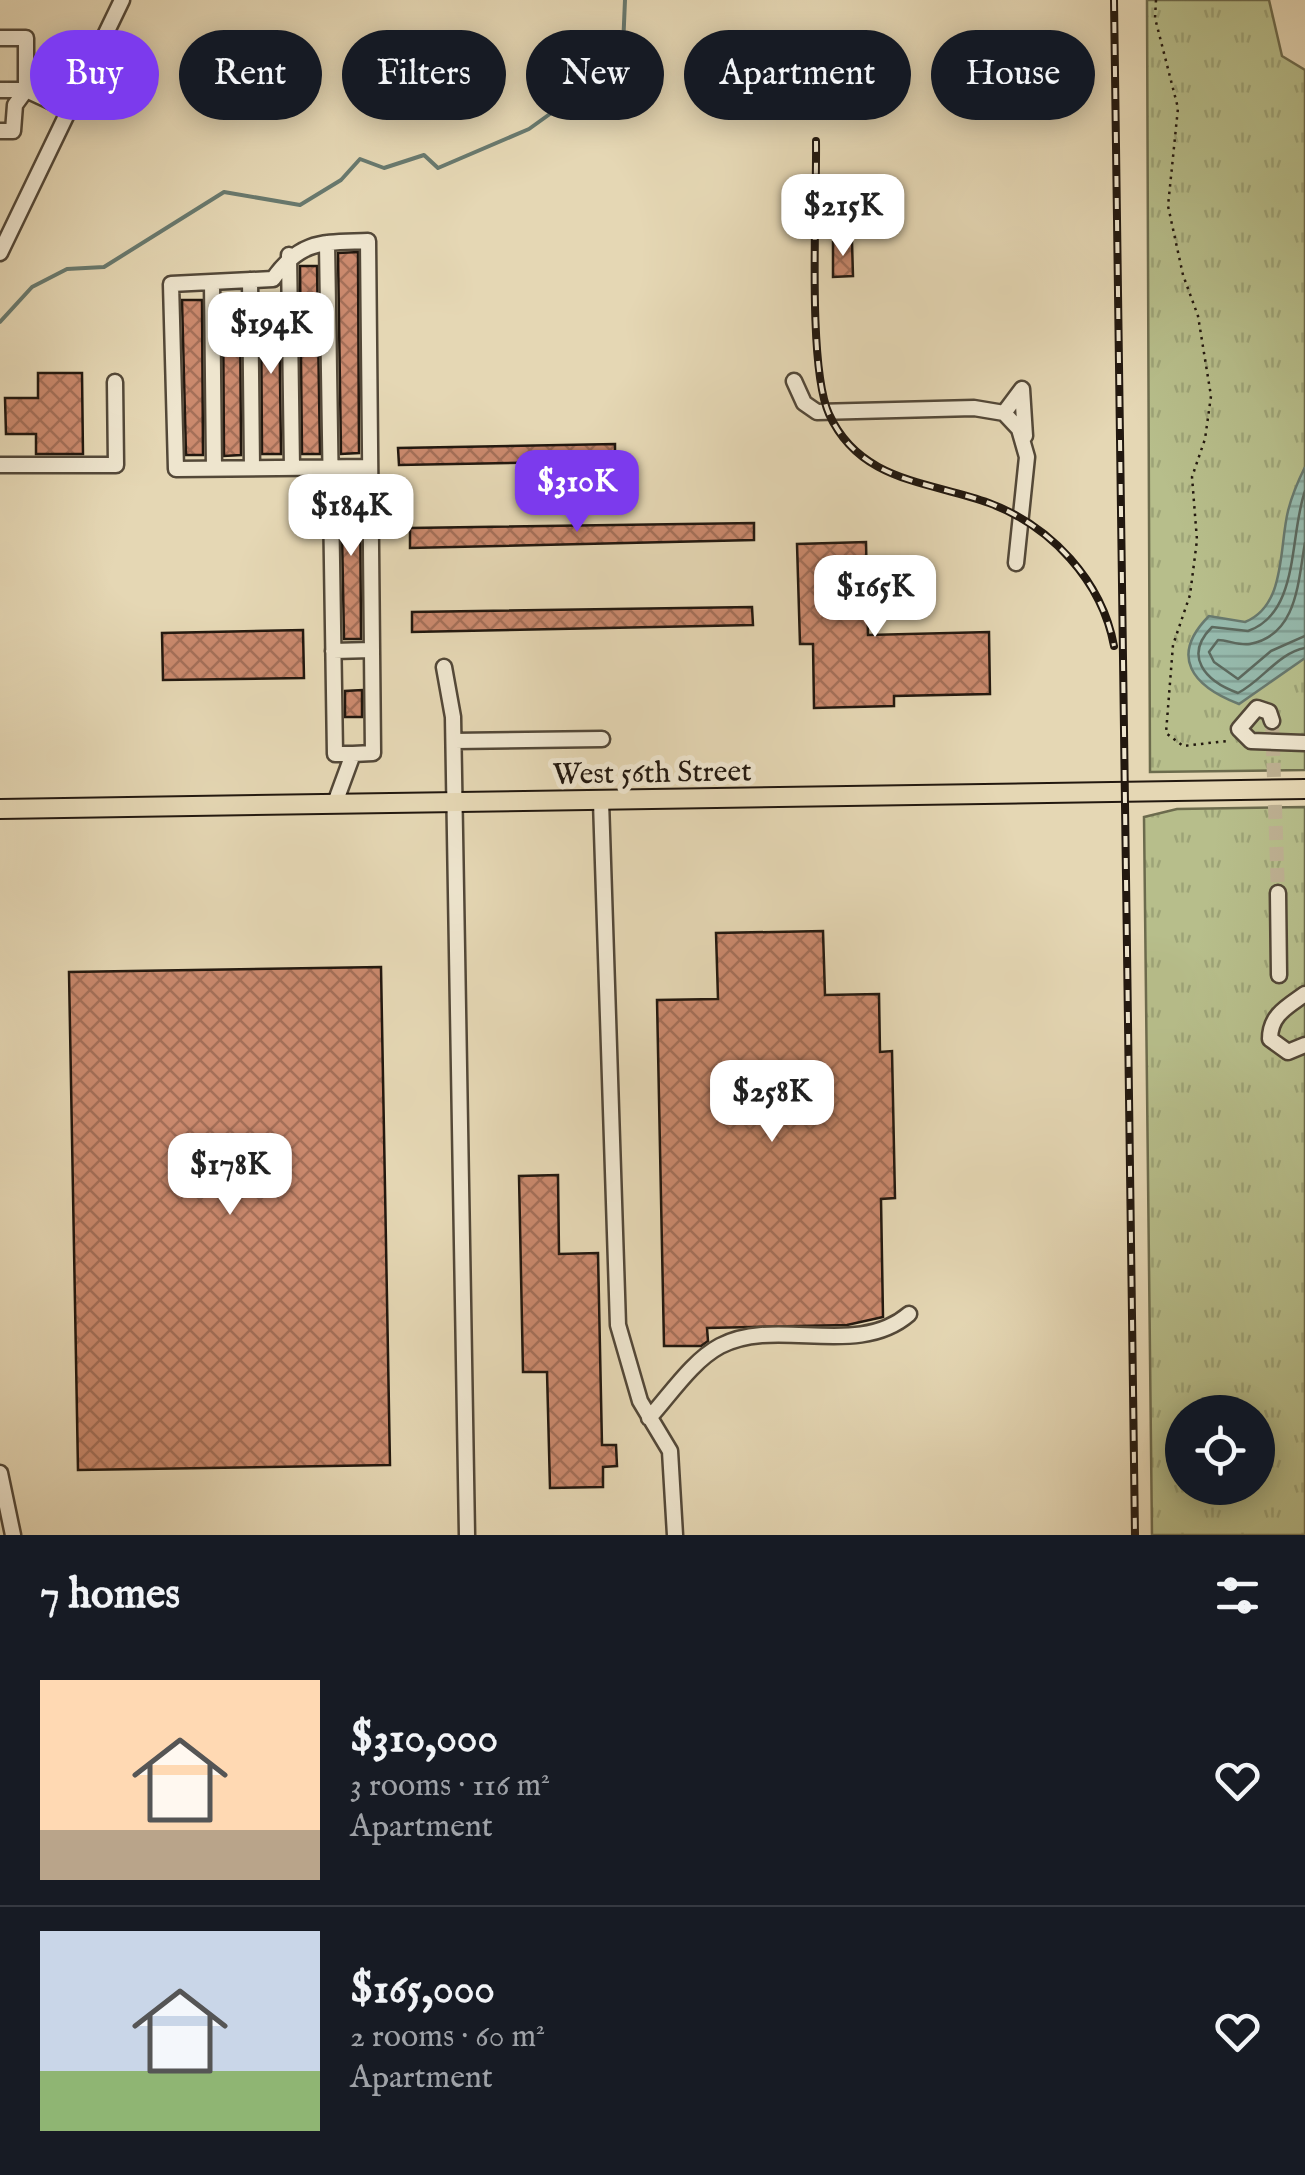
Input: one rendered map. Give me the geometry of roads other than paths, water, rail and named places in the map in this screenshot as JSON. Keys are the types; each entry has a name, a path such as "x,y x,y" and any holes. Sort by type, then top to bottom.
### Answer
{"main road":[{"name":"West 56th Street","path":"0,809 1305,788"}],"street":[{"path":"107,30 122,0"},
{"path":"0,38 26,38 26,90 15,106 13,131 0,130"},
{"path":"0,90 30,92"},
{"path":"0,253 63,120"},
{"path":"327,243 329,467 335,754 373,754 368,241 327,243 289,256 273,279 171,284 176,469 292,468 329,467 370,466"},
{"path":"289,256 292,468"},
{"path":"250,280 252,468"},
{"path":"212,282 214,468"},
{"path":"794,381 804,403 816,412 974,408 1004,413 1019,430 1026,456"},
{"path":"0,465 116,465 115,382"},
{"path":"1004,413 1022,389 1026,456 1016,563"},
{"path":"333,651 372,650"},
{"path":"444,667 454,741 467,1535"},
{"path":"1272,721 1269,712 1257,708 1238,736 1305,744"},
{"path":"454,741 602,739"},
{"path":"335,803 352,754"},
{"path":"600,801 618,1325 649,1418 670,1452 675,1535"},
{"path":"1278,893 1279,975"},
{"path":"1305,994 1276,1015 1270,1027 1270,1039 1278,1047 1288,1052 1305,1046"},
{"path":"649,1418 701,1361 734,1340 865,1334 897,1324 909,1314"},
{"path":"0,1474 13,1535"}],"water":[{"path":"1305,467 1305,658 1239,704 1198,679 1191,668 1190,644 1209,616 1245,622 1268,603 1278,574 1290,505"}],"waterway":[{"path":"0,322 32,287 67,269 104,267 224,192 300,205 341,180 360,159 384,168 424,155 438,168 529,129 586,88 613,88 622,71 625,0"}],"tunnel":[{"path":"1272,721 1278,893"}],"railway":[{"path":"1114,0 1135,1535"},
{"path":"816,141 815,322 822,391 829,414 858,454 877,466 989,503 1012,513 1053,541 1086,578 1108,622 1114,646"}]}
